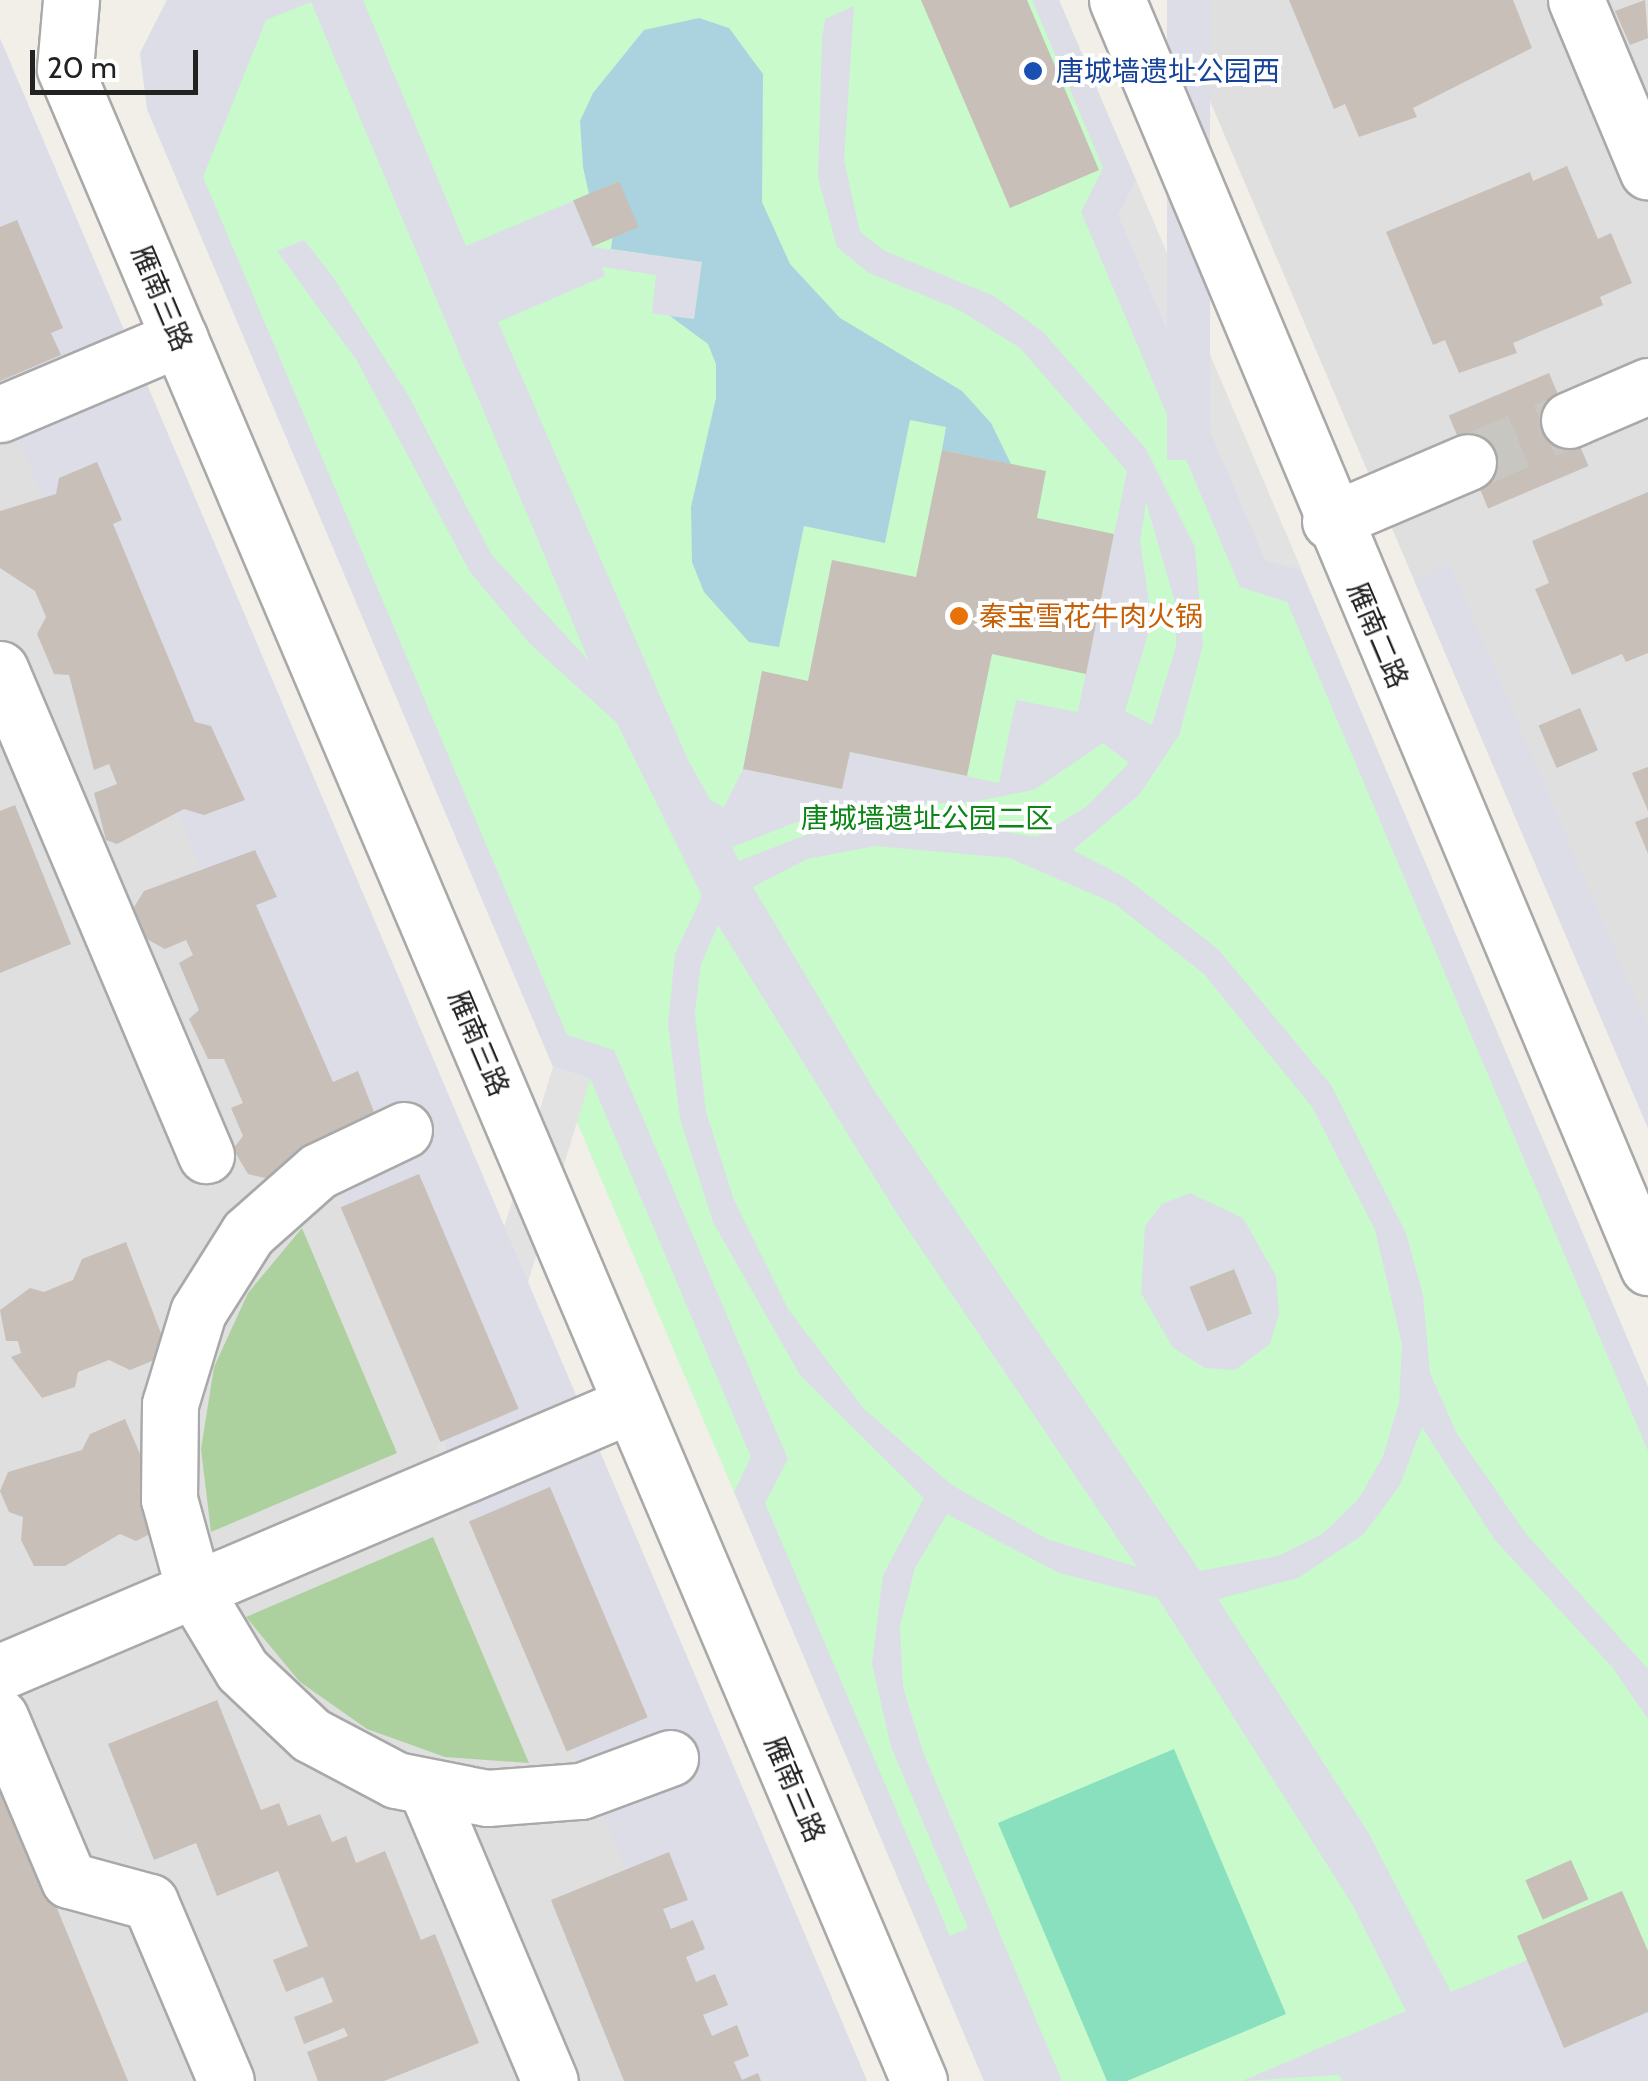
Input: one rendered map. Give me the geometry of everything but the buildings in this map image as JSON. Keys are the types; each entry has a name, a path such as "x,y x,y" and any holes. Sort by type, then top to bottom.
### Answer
{"street":[{"name":"雁南三路","path":"71,0 65,68 919,2081"},
{"name":"雁南二路","path":"1117,0 1330,521 1648,1267"},
{"path":"1576,0 1648,172"},
{"path":"0,414 180,338"},
{"path":"1568,420 1648,386"},
{"path":"1330,521 1468,462"},
{"path":"0,669 206,1155"},
{"path":"404,1130 318,1171 248,1233 198,1312 170,1404 169,1499 194,1590 242,1670 311,1736 426,1788 487,1798 581,1790 670,1758"},
{"path":"0,1672 632,1404"},
{"path":"0,1716 69,1880 150,1902 226,2081"},
{"path":"426,1788 550,2081"}],"shaded area":[{"path":"167,0 363,0 466,246 573,201 593,247 703,262 694,320 652,313 656,275 602,267 605,276 498,322 687,758 711,801 724,807 743,769 842,789 850,752 999,783 1016,700 1078,712 1127,471 1020,348 959,310 869,273 837,247 818,178 822,39 825,19 854,6 844,160 860,232 885,251 994,296 1043,332 1146,449 1195,547 1203,645 1179,735 1139,795 1073,850 1126,878 1218,949 1331,1085 1406,1233 1423,1295 1430,1373 1457,1434 1527,1535 1648,1669 1648,1719 1612,1667 1494,1539 1422,1427 1400,1485 1364,1534 1298,1578 1218,1599 1368,1832 1451,1992 1527,1960 1565,2047 1648,2012 1648,2081 1342,2081 1339,2075 1242,2081 1406,2011 1352,1904 1158,1598 1059,1573 947,1514 915,1568 900,1626 903,1687 923,1752 1062,2081 984,2081 734,1492 751,1457 590,1078 553,1067 147,109 140,53","holes":["311,2 589,661 492,555 408,395 333,277 304,240 277,251 357,361 470,572 531,645 617,723 702,896 675,954 668,1024 680,1119 713,1222 800,1375 924,1498 883,1575 872,1664 891,1747 968,1928 950,1936 765,1503 788,1459 614,1050 567,1035 203,177 266,20","1146,502 1176,606 1176,646 1152,725 1125,711 1152,621 1140,542","1103,743 1129,763 1087,806 1037,837 911,817 834,824 739,861 732,847 836,807 972,802 1034,790","875,846 1010,858 1115,904 1204,974 1312,1107 1375,1230 1402,1344 1399,1403 1383,1456 1358,1500 1322,1534 1278,1556 1200,1571 874,1090 753,887 807,859","718,925 896,1212 1137,1567 1047,1539 952,1485 864,1409 788,1309 734,1200 706,1112 695,1013 701,964"]},
{"path":"1032,0 1059,0 1136,180 1118,215 1265,560 1301,570 1648,1387 1648,1451 1287,602 1240,587 1081,212 1103,168"},
{"path":"1167,0 1648,0 1648,1128 1347,423"},
{"path":"1167,0 1210,0 1210,460 1167,460"},
{"path":"0,38 867,2081 715,2081 0,396"},
{"path":"0,178 808,2081 0,2081"},
{"path":"1136,180 1301,569 1266,584 1101,195"},
{"path":"1450,563 1648,1027 1648,1128 1414,580"},
{"path":"553,1067 590,1078 455,1520 418,1509"},
{"path":"1190,1193 1243,1218 1276,1276 1279,1314 1270,1344 1235,1370 1205,1368 1173,1348 1141,1293 1145,1226 1162,1204","holes":["1233,1269 1252,1313 1208,1332 1190,1287"]}],"green space":[{"name":"唐城墙遗址公园二区","path":"167,0 1059,0 1648,1387 1648,2081 984,2081 147,109 140,53"},
{"path":"302,1228 397,1453 211,1532 201,1449 214,1367 248,1293"},
{"path":"433,1537 529,1763 445,1757 367,1729 300,1682 246,1617"},
{"path":"1174,1749 1286,2014 1127,2081 1107,2081 998,1823"}],"water":[{"path":"699,18 729,28 763,74 762,202 790,264 840,318 962,391 991,423 1011,464 942,450 946,427 910,420 885,543 804,526 779,647 749,642 704,592 692,562 691,507 716,398 716,364 708,344 670,316 694,319 702,262 611,249 619,181 589,194 583,167 580,121 593,93 644,30"}],"tunnel":[{"path":"1468,462 1569,420"}],"place":[{"name":"唐城墙遗址公园西","path":"1033,71"},
{"name":"秦宝雪花牛肉火锅","path":"959,616"}]}
